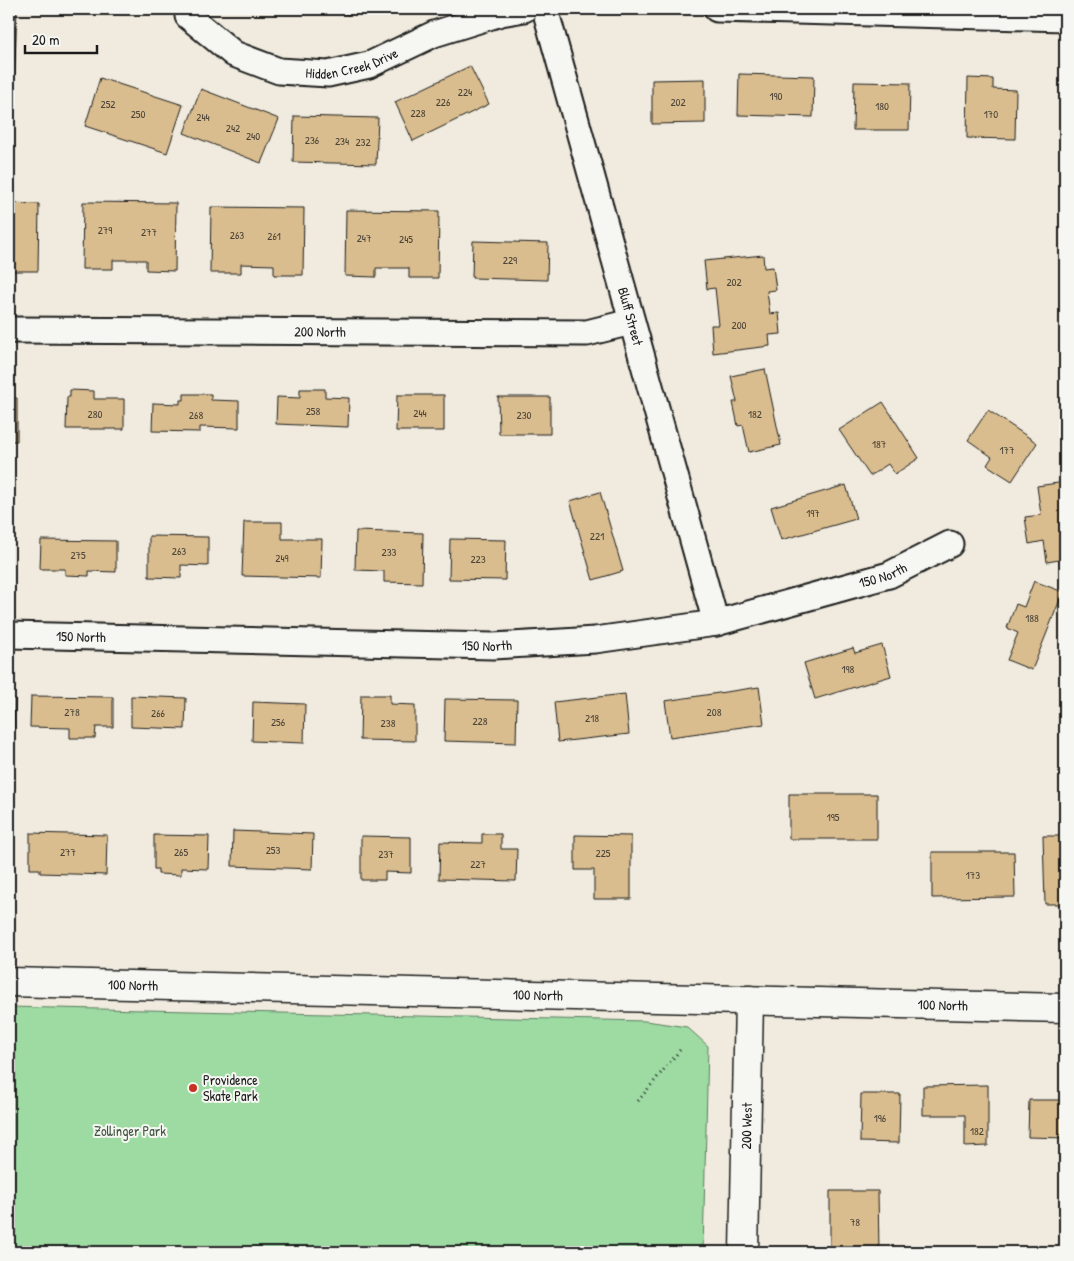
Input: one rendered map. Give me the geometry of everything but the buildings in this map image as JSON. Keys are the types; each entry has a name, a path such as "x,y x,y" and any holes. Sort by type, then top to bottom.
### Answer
{"street":[{"name":"Hidden Creek Drive","path":"188,16 234,54 279,71 328,74 369,65 434,34 501,13 524,9"},
{"name":"Bluff Street","path":"545,9 716,623"},
{"path":"717,9 1065,18"},
{"name":"200 North","path":"9,330 587,334 631,322"},
{"name":"150 North","path":"9,635 493,646 595,640 716,623 889,576 950,544"},
{"name":"100 North","path":"9,982 1065,1008"},
{"name":"200 West","path":"744,1252 749,1000"}],"path":[{"path":"638,1100 680,1050"}],"green space":[{"name":"Zollinger Park","path":"9,1007 646,1021 687,1027 708,1046 703,1252 9,1252"}],"place":[{"name":"Providence Skate Park","path":"193,1088"}]}
